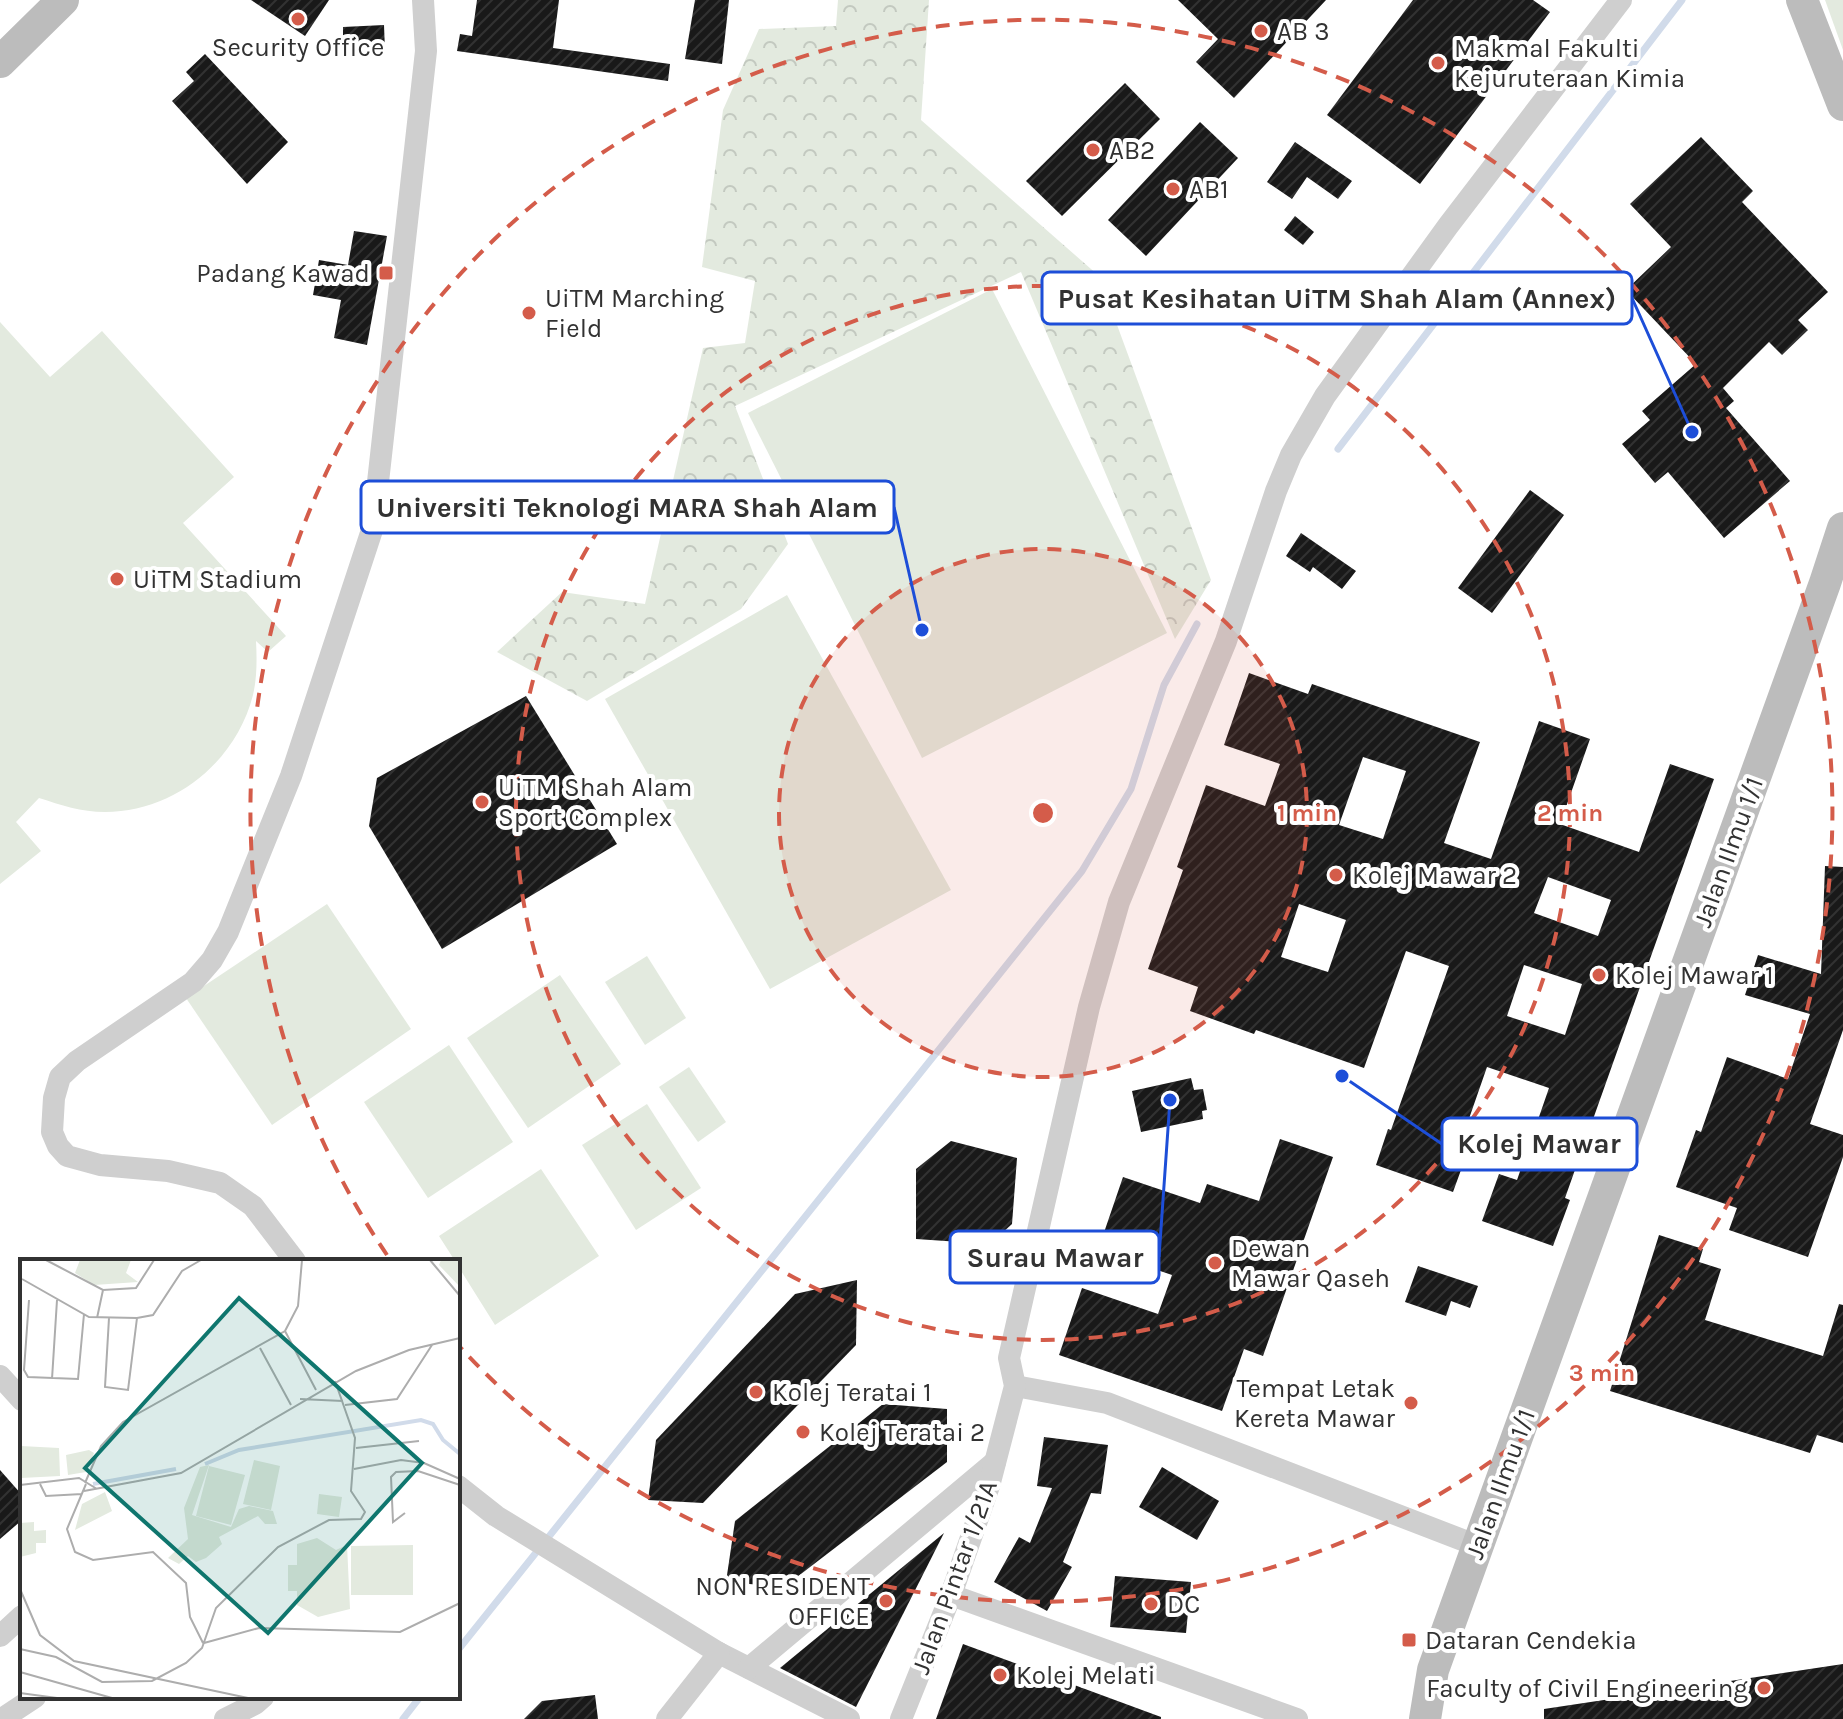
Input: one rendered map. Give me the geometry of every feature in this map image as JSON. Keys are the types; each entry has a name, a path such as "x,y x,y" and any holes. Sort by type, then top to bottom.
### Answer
{"street":[{"path":"0,62 63,0"},
{"path":"293,1259 253,1206 220,1183 168,1171 100,1165 67,1156 52,1132 54,1098 60,1077 77,1061 193,982 212,960 228,932 291,776 373,527 426,51 423,0"},
{"name":"Jalan Pintar 1/21A","path":"901,1719 951,1595 995,1462 1015,1386 1009,1358 1089,1007 1119,902 1226,641 1291,455 1325,396 1448,226 1621,0"},
{"path":"1803,1 1843,105"},
{"name":"Jalan Ilmu 1/1","path":"1425,1719 1433,1670 1843,528"},
{"path":"0,1376 20,1398"},
{"path":"1015,1386 1107,1403 1478,1546"},
{"path":"749,1668 995,1462"},
{"path":"460,1487 513,1527 719,1653 849,1719"},
{"path":"951,1595 1297,1719"},
{"path":"0,1636 20,1618"},
{"path":"667,1719 719,1653"},
{"path":"2,1719 32,1699"},
{"path":"225,1719 261,1699"}],"green space":[{"path":"838,0 929,0 921,120 1099,276 1211,580 1175,639 1021,272 735,406 788,544 741,609 587,701 497,652 562,592 645,604 703,348 745,343 755,281 702,267 723,110 759,29 836,26"},
{"path":"1825,0 1843,0 1843,50"},
{"path":"992,289 1167,633 922,758 748,413"},
{"name":"UiTM Stadium","path":"0,322 50,377 102,331 234,477 183,523 286,636 268,652 256,641 255,682 245,719 232,742 198,779 178,793 130,810 88,811 39,798 16,822 41,851 0,884"},
{"path":"787,595 951,890 770,989 605,699"},
{"path":"327,904 411,1029 272,1125 186,998"},
{"path":"647,956 686,1018 645,1045 605,982"},
{"path":"560,975 621,1064 528,1128 467,1038"},
{"path":"449,1045 513,1142 428,1198 364,1102"},
{"path":"689,1067 726,1122 698,1142 659,1087"},
{"path":"647,1104 701,1188 636,1230 582,1145"},
{"path":"541,1169 599,1256 495,1325 460,1269 460,1259 454,1259 439,1236"}],"building":[{"name":"Security Office","path":"251,0 329,0 305,36"},
{"path":"477,0 559,0 553,48 670,64 668,81 457,51 460,34 472,36"},
{"path":"695,0 729,0 722,64 685,59"},
{"name":"AB 3","path":"1178,0 1326,0 1234,98 1196,62 1218,39"},
{"name":"Makmal Fakulti Kejuruteraan Kimia","path":"1413,0 1533,0 1550,12 1420,184 1327,115"},
{"path":"384,25 385,51 343,52 343,27"},
{"path":"205,54 288,142 247,184 172,101 194,81 186,72"},
{"name":"AB2","path":"1125,83 1160,119 1062,216 1026,181"},
{"name":"AB1","path":"1200,122 1238,158 1146,256 1108,220"},
{"path":"1701,137 1753,191 1742,202 1828,292 1798,320 1808,330 1782,355 1769,342 1723,388 1734,401 1726,408 1790,481 1724,538 1668,472 1655,483 1622,444 1650,420 1642,411 1696,364 1626,290 1671,247 1630,204"},
{"path":"1295,142 1352,181 1338,199 1307,177 1292,199 1267,182"},
{"path":"1295,216 1314,232 1303,245 1284,230"},
{"path":"354,231 387,236 367,345 334,338 341,300 313,295 319,260 348,265"},
{"path":"1530,490 1564,515 1492,613 1458,588"},
{"path":"1301,533 1356,571 1342,589 1313,567 1310,572 1286,556"},
{"path":"1249,673 1308,694 1312,684 1480,742 1444,843 1491,859 1539,721 1590,739 1560,824 1639,852 1670,764 1714,779 1565,1198 1570,1200 1553,1246 1482,1221 1499,1174 1517,1180 1549,1088 1487,1067 1456,1156 1465,1159 1453,1192 1376,1165 1449,966 1406,951 1364,1068 1256,1030 1254,1034 1190,1011 1198,987 1148,969 1183,870 1177,867 1206,785 1265,806 1280,764 1224,745","holes":["1363,757 1406,771 1383,839 1339,825","1548,877 1611,900 1598,936 1534,913","1299,904 1346,920 1328,972 1281,957","1524,965 1582,984 1565,1035 1507,1016"]},
{"name":"UiTM Shah Alam Sport Complex","path":"526,696 617,844 442,949 369,826 377,778"},
{"path":"1825,866 1843,867 1843,1030 1810,1124 1843,1135 1843,1157 1808,1257 1729,1230 1737,1208 1676,1187 1696,1130 1701,1132 1727,1057 1788,1079 1810,1014 1745,995 1758,955 1821,974"},
{"path":"1191,1078 1194,1090 1203,1089 1207,1110 1202,1111 1203,1119 1141,1132 1132,1091"},
{"name":"Dewan Mawar Qaseh","path":"1280,1139 1333,1157 1263,1356 1244,1349 1222,1411 1059,1355 1082,1288 1158,1314 1172,1275 1098,1250 1123,1177 1200,1203 1207,1184 1259,1201"},
{"path":"951,1141 1017,1158 1012,1224 990,1244 916,1239 916,1169"},
{"path":"1659,1235 1703,1249 1699,1262 1721,1269 1705,1320 1823,1356 1839,1304 1843,1305 1843,1443 1817,1435 1810,1453 1610,1391"},
{"path":"1418,1266 1478,1286 1470,1308 1451,1301 1446,1316 1405,1302"},
{"name":"Kolej Teratai 1","path":"857,1280 856,1345 703,1503 648,1500 656,1440 795,1294"},
{"name":"Kolej Teratai 2","path":"883,1404 947,1409 947,1462 784,1587 726,1582 735,1521"},
{"path":"1044,1437 1108,1445 1101,1494 1091,1493 1063,1562 1072,1567 1047,1611 994,1582 1019,1537 1030,1543 1052,1488 1037,1486"},
{"path":"1162,1467 1219,1501 1197,1540 1139,1507"},
{"path":"0,1470 20,1493 20,1522 0,1539"},
{"name":"NON RESIDENT OFFICE","path":"944,1533 856,1707 780,1668"},
{"name":"DC","path":"1115,1576 1191,1582 1186,1633 1110,1627"},
{"name":"Kolej Melati","path":"963,1644 1161,1717 1161,1719 936,1719"},
{"name":"Faculty of Civil Engineering","path":"1843,1664 1843,1719 1544,1719 1544,1709"},
{"path":"595,1695 598,1719 524,1719 542,1701"}],"waterway":[{"path":"1338,449 1682,0"},
{"path":"460,1648 1082,871 1131,789 1164,685 1197,624"},
{"path":"403,1719 418,1699"}],"place":[{"name":"Security Office","path":"298,19"},
{"name":"AB 3","path":"1261,31"},
{"name":"Makmal Fakulti Kejuruteraan Kimia","path":"1438,63"},
{"name":"AB2","path":"1093,150"},
{"name":"AB1","path":"1173,189"},
{"name":"Padang Kawad","path":"386,273"},
{"name":"UiTM Marching Field","path":"529,313"},
{"name":"Pusat Kesihatan UiTM Shah Alam (Annex)","path":"1692,432"},
{"name":"UiTM Stadium","path":"117,579"},
{"name":"Universiti Teknologi MARA Shah Alam","path":"922,630"},
{"name":"UiTM Shah Alam Sport Complex","path":"482,802"},
{"name":"Kolej Mawar 2","path":"1336,875"},
{"name":"Kolej Mawar 1","path":"1599,975"},
{"name":"Kolej Mawar","path":"1342,1076"},
{"name":"Surau Mawar","path":"1170,1100"},
{"name":"Dewan Mawar Qaseh","path":"1215,1263"},
{"name":"Kolej Teratai 1","path":"756,1392"},
{"name":"Tempat Letak Kereta Mawar","path":"1411,1403"},
{"name":"Kolej Teratai 2","path":"803,1432"},
{"name":"NON RESIDENT OFFICE","path":"886,1601"},
{"name":"DC","path":"1151,1604"},
{"name":"Dataran Cendekia","path":"1409,1640"},
{"name":"Kolej Melati","path":"1000,1675"},
{"name":"Faculty of Civil Engineering","path":"1764,1688"}]}
